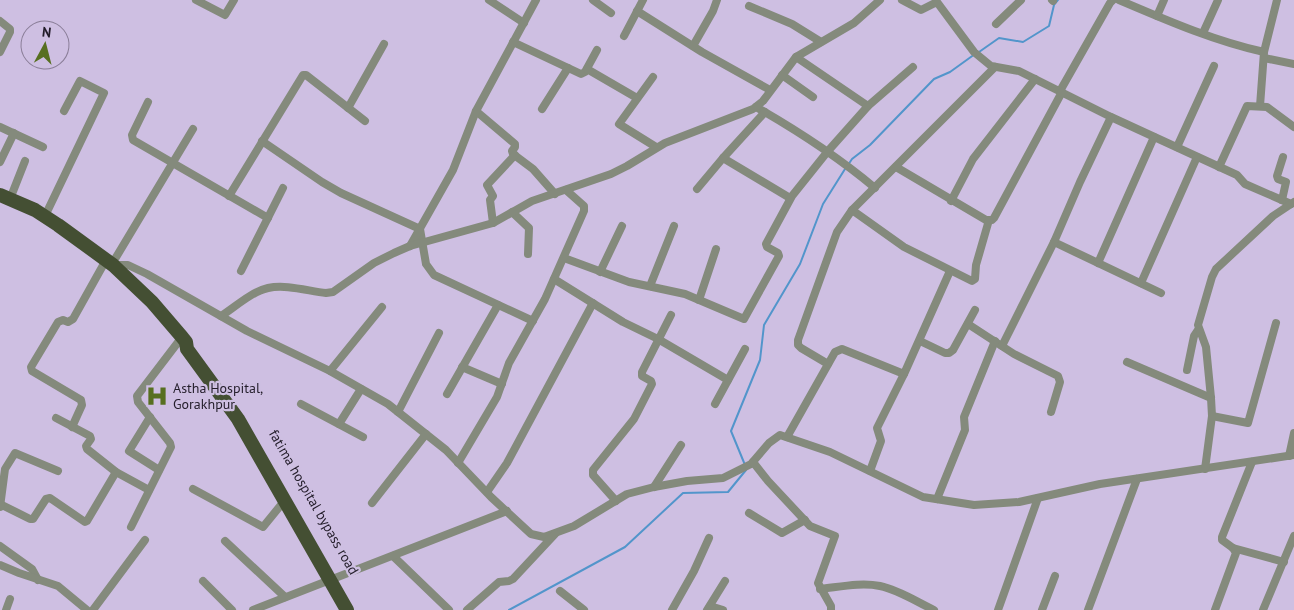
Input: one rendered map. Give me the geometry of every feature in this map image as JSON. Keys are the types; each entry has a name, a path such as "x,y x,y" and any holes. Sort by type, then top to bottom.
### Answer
{"highway":[{"name":"fatima hospital bypass road","path":"5,197 45,216 110,263 152,302 184,339 195,345 245,415 334,579 347,610"},
{"name":"fatima hospital bypass road","path":"184,339 187,349 238,419 334,579 358,610"}],"street":[{"path":"196,0 225,15 234,0"},
{"path":"489,0 524,23"},
{"path":"410,246 453,170 476,110 536,0"},
{"path":"593,0 611,13"},
{"path":"624,36 643,0"},
{"path":"693,46 713,11 717,0"},
{"path":"221,316 256,293 269,288 283,287 326,293 333,292 383,258 410,246 493,223 532,201 619,170 656,147 756,107 796,57 854,23 880,0"},
{"path":"902,0 921,10 936,2 974,52 995,67 1019,71 1111,117 1237,175 1246,184 1293,203"},
{"path":"996,24 1021,0"},
{"path":"852,210 904,247 974,281 976,266 989,220 994,218 1061,91 1110,3 1114,0"},
{"path":"1119,0 1241,47 1294,64"},
{"path":"1157,16 1164,0"},
{"path":"1203,33 1218,0"},
{"path":"1260,106 1264,55 1277,0"},
{"path":"748,6 792,24 821,42"},
{"path":"637,11 770,90"},
{"path":"0,22 10,29 0,52"},
{"path":"513,42 581,74 585,72 597,50"},
{"path":"348,108 384,44"},
{"path":"796,57 868,106"},
{"path":"1177,147 1214,66"},
{"path":"564,258 600,272 670,290 699,300 742,319 746,317 779,256 778,253 767,247 766,244 790,198 868,106 912,67"},
{"path":"828,364 798,345 798,340 838,232 852,210 995,67"},
{"path":"542,109 568,68"},
{"path":"587,69 637,98"},
{"path":"229,196 303,75 306,75 365,121"},
{"path":"782,75 813,96"},
{"path":"653,77 619,124 656,147"},
{"path":"952,201 973,159 1035,79"},
{"path":"45,216 104,92 80,81 64,111"},
{"path":"148,102 132,138 133,140 268,218"},
{"path":"1219,167 1246,107 1250,105 1269,108 1294,127"},
{"path":"756,107 853,168 875,188"},
{"path":"476,110 515,144 512,153 535,171 555,194"},
{"path":"697,190 765,112"},
{"path":"1002,346 1054,242 1111,117"},
{"path":"0,127 43,146"},
{"path":"72,427 82,405 81,400 32,371 31,367 58,322 63,320 68,322 73,319 193,129"},
{"path":"0,162 14,133"},
{"path":"1098,263 1154,137"},
{"path":"262,141 335,189 420,229"},
{"path":"493,223 490,200 493,196 488,185 515,156"},
{"path":"1141,283 1197,157"},
{"path":"1282,200 1286,182 1278,179 1277,176 1284,157"},
{"path":"723,158 790,198"},
{"path":"5,197 25,161"},
{"path":"896,167 952,201 989,220"},
{"path":"241,271 283,188"},
{"path":"458,463 497,397 510,363 554,279 585,208 566,190"},
{"path":"1187,370 1194,336 1198,330 1202,309 1214,273 1268,221 1293,203"},
{"path":"512,212 529,228 528,254"},
{"path":"600,272 622,226"},
{"path":"650,286 674,226"},
{"path":"420,229 426,264 434,275 533,321"},
{"path":"1054,242 1161,293"},
{"path":"699,300 716,248"},
{"path":"110,263 128,265 146,274 247,331 330,371 388,404 446,450 531,534 544,537 574,526 627,494 687,481 723,478 752,463 769,443 780,435 830,452 922,497 974,505 1019,502 1100,484 1292,456 1294,433"},
{"path":"870,471 881,441 877,428 920,341 950,271"},
{"path":"554,279 623,322 658,339 728,380"},
{"path":"487,492 507,463 593,303"},
{"path":"447,394 498,305"},
{"path":"330,371 382,307"},
{"path":"920,341 945,353 949,353 953,350 976,310"},
{"path":"616,501 593,475 593,470 636,416 652,384 651,381 642,376 642,372 672,315"},
{"path":"1212,416 1248,423 1276,323"},
{"path":"968,324 1002,346 1058,376 1060,382 1051,412"},
{"path":"1198,330 1206,347 1212,416 1204,469"},
{"path":"398,412 439,333"},
{"path":"130,527 171,445 138,402 138,396 184,339"},
{"path":"937,499 965,430 964,417 994,341"},
{"path":"715,404 745,349"},
{"path":"787,437 835,352 842,349 904,374"},
{"path":"1127,362 1211,398"},
{"path":"462,367 502,384"},
{"path":"339,424 361,389"},
{"path":"301,404 363,437"},
{"path":"150,417 129,451 159,470"},
{"path":"56,418 91,437 87,449 116,472 150,490"},
{"path":"372,503 426,434"},
{"path":"654,487 681,445"},
{"path":"58,472 15,453 5,469 0,505 33,519 46,499 50,498 85,522 116,472"},
{"path":"1252,462 1222,537 1224,542 1233,548 1284,562"},
{"path":"752,463 812,528 835,536 818,583 831,606 831,610"},
{"path":"1088,610 1137,478"},
{"path":"194,489 263,527 286,500"},
{"path":"998,610 1038,498"},
{"path":"253,610 507,511"},
{"path":"749,513 782,533 805,520"},
{"path":"467,610 499,582 511,581 557,532"},
{"path":"1263,610 1294,536"},
{"path":"672,610 694,571 709,538"},
{"path":"93,610 145,540"},
{"path":"225,541 285,597"},
{"path":"0,546 32,569 38,580"},
{"path":"1215,610 1236,554 1233,548"},
{"path":"393,556 448,610"},
{"path":"0,565 58,586 87,610"},
{"path":"1042,610 1055,576"},
{"path":"203,581 232,610"},
{"path":"724,610 709,608 725,581"},
{"path":"820,589 861,585 879,586 897,592 934,610"},
{"path":"560,591 584,610"},
{"path":"6,610 10,600"}],"waterway":[{"path":"979,52 999,38 1023,42 1049,26 1054,5 1058,0"},
{"path":"848,165 934,79 950,72 975,54"},
{"path":"745,465 731,431 760,360 764,325 800,264 823,204 845,169"},
{"path":"509,610 625,547 683,493 728,492 746,470"}],"place":[{"name":"Astha Hospital, Gorakhpur","path":"157,396"}]}
